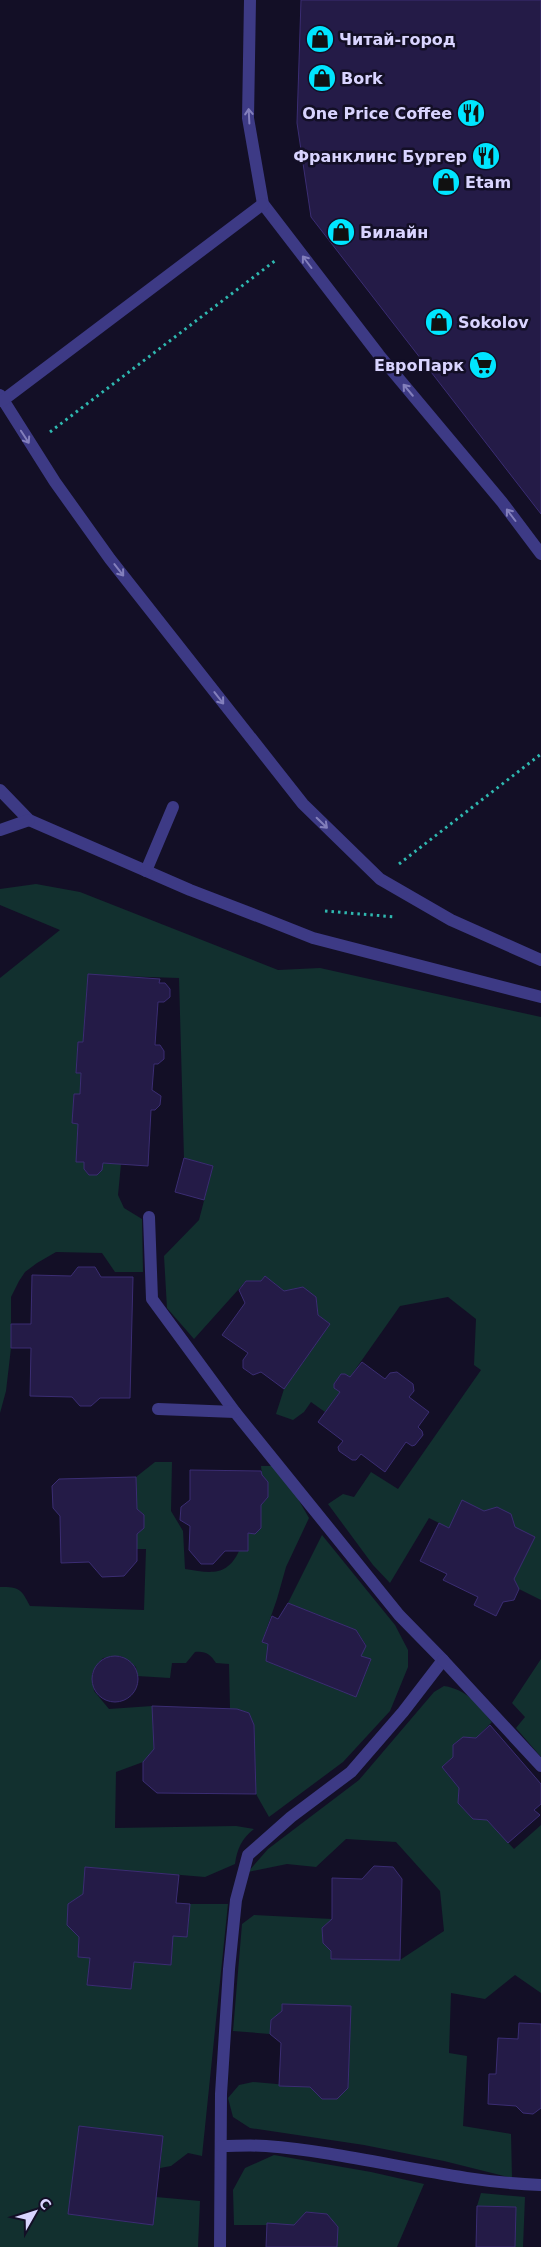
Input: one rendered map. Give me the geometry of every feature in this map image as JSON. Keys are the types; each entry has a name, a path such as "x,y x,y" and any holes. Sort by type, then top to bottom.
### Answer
{"lane":[{"path":"250,0 248,118 263,204 379,355 502,502 541,554"},
{"path":"263,204 1,398 31,446 110,559 303,804 380,879 451,920 541,960"},
{"path":"0,790 29,820 190,890 314,938 541,997"},
{"path":"146,871 173,807"},
{"path":"0,830 29,820"},
{"path":"149,1217 152,1299 235,1412 399,1615 541,1766"},
{"path":"158,1408 235,1412"},
{"path":"220,2247 221,2094 229,1969 236,1900 248,1855 291,1817 351,1772 403,1712 443,1660"},
{"path":"221,2146 264,2146 299,2149 462,2178 541,2185"}],"path":[{"path":"31,446 294,246"},
{"path":"380,879 541,754"},
{"path":"325,911 394,918 399,915"}],"green space":[{"path":"36,884 80,892 278,970 320,968 541,1017 541,1600 519,1589 514,1579 535,1537 515,1527 511,1514 484,1511 463,1501 449,1528 429,1518 390,1583 373,1565 328,1504 343,1494 354,1497 371,1472 398,1489 481,1370 474,1365 476,1319 448,1297 400,1306 350,1377 341,1374 334,1384 334,1388 340,1392 325,1412 311,1402 304,1412 293,1420 276,1414 284,1389 330,1324 318,1315 316,1297 302,1287 284,1291 265,1276 261,1281 246,1281 194,1339 167,1308 164,1256 199,1220 213,1166 184,1158 179,978 88,975 83,1042 78,1042 76,1073 81,1073 80,1094 74,1094 72,1123 78,1124 76,1161 84,1162 84,1169 89,1175 97,1175 102,1170 103,1163 121,1164 118,1195 124,1208 142,1219 143,1272 115,1272 102,1253 56,1252 25,1272 11,1297 11,1348 6,1391 0,1413 0,978 60,930 0,905 0,889"},
{"path":"155,1462 172,1462 171,1511 183,1531 185,1569 202,1572 217,1571 229,1565 239,1551 248,1551 248,1533 255,1533 261,1528 261,1505 268,1497 268,1483 262,1475 261,1466 279,1466 309,1518 286,1567 262,1642 268,1644 266,1661 356,1697 371,1660 361,1656 366,1645 356,1630 288,1603 322,1535 395,1625 408,1650 408,1667 390,1711 343,1762 269,1817 256,1794 254,1725 249,1713 230,1709 229,1664 216,1663 207,1654 195,1652 186,1663 172,1663 170,1678 137,1676 136,1667 121,1656 103,1658 92,1673 94,1691 109,1709 152,1706 154,1749 143,1762 116,1772 115,1828 236,1826 254,1829 241,1844 235,1864 205,1877 85,1867 83,1894 68,1904 79,1937 78,1957 90,1958 87,1985 131,1989 134,1962 171,1965 173,1936 187,1936 190,1904 228,1904 202,2156 188,2153 171,2166 160,2168 163,2136 79,2126 68,2214 152,2225 156,2197 200,2201 198,2247 0,2247 0,1587 19,1590 30,1606 144,1610 146,1549 137,1549 137,1534 144,1528 144,1515 137,1509 136,1477"},
{"path":"541,1659 541,1757 516,1728 525,1717 512,1703"},
{"path":"444,1686 466,1694 492,1722 476,1738 463,1737 453,1745 453,1757 442,1767 459,1788 458,1803 473,1819 487,1820 514,1849 541,1825 541,1993 515,1975 485,1999 451,1993 449,2053 467,2056 463,2126 511,2134 512,2178 444,2161 364,2145 250,2128 233,2117 228,2098 239,2085 253,2082 310,2087 322,2099 337,2099 348,2088 351,2006 282,2004 282,2011 271,2020 270,2034 233,2031 242,1924 254,1915 332,1919 322,1928 323,1942 331,1951 331,1959 400,1960 444,1931 440,1891 396,1842 346,1839 316,1867 287,1864 248,1872 268,1849 359,1780 434,1692"},
{"path":"274,2155 371,2172 424,2184 397,2247 337,2247 338,2227 327,2214 306,2212 294,2225 234,2225 233,2190 245,2168"},
{"path":"481,2193 525,2197 523,2247 515,2247 516,2207 477,2206"}],"building":[{"name":"ЕвроПарк","path":"301,0 541,0 541,514 311,217 297,123"},
{"path":"88,974 160,979 159,983 165,983 170,989 170,997 164,1002 158,1002 155,1045 160,1045 164,1051 164,1059 158,1064 154,1064 152,1090 161,1096 160,1105 155,1110 151,1110 148,1166 103,1163 102,1170 97,1175 89,1175 84,1169 84,1162 76,1162 78,1124 72,1123 74,1094 80,1094 81,1073 76,1073 78,1042 83,1042"},
{"path":"184,1158 213,1166 204,1200 175,1192"},
{"path":"78,1267 95,1267 101,1277 133,1277 130,1398 100,1398 91,1406 80,1406 72,1397 30,1396 31,1348 11,1348 11,1324 31,1324 32,1275 71,1276"},
{"path":"265,1276 284,1291 303,1287 316,1297 318,1315 330,1324 284,1389 261,1372 253,1375 243,1368 243,1360 248,1353 222,1335 245,1303 239,1290 246,1281 261,1281"},
{"path":"362,1362 385,1379 390,1373 397,1372 413,1384 414,1391 409,1397 429,1412 418,1427 423,1435 415,1445 412,1446 406,1442 385,1472 361,1454 356,1460 352,1460 339,1451 338,1447 343,1441 318,1422 340,1392 334,1388 334,1384 341,1374 350,1377"},
{"path":"190,1470 261,1471 268,1482 268,1497 261,1505 261,1528 255,1534 248,1533 248,1551 225,1551 213,1564 201,1564 189,1550 190,1526 180,1520 181,1507 190,1500"},
{"path":"136,1477 137,1509 144,1515 144,1528 137,1534 137,1561 124,1576 102,1577 89,1562 61,1563 60,1516 53,1508 52,1486 59,1479"},
{"path":"462,1500 484,1511 497,1507 511,1514 515,1527 535,1537 514,1579 519,1589 514,1600 503,1602 496,1616 474,1605 478,1597 443,1580 447,1574 420,1561 439,1523 449,1528"},
{"path":"288,1603 356,1630 366,1646 361,1656 371,1659 356,1697 266,1661 268,1644 262,1642 272,1616 278,1619"},
{"path":"115,1656 128,1660 134,1666 138,1679 134,1692 128,1698 115,1702 102,1698 96,1692 92,1679 96,1666 102,1660"},
{"path":"152,1706 237,1709 249,1713 254,1725 256,1794 157,1793 143,1781 143,1762 154,1749"},
{"path":"490,1725 541,1784 541,1804 534,1810 540,1815 508,1843 487,1820 473,1819 458,1803 459,1788 442,1767 453,1757 453,1745 463,1737 476,1738"},
{"path":"374,1866 393,1867 402,1879 400,1960 331,1959 331,1951 323,1943 322,1928 332,1919 332,1878 362,1879"},
{"path":"85,1867 179,1875 176,1903 190,1904 187,1937 173,1936 171,1965 134,1962 131,1989 87,1985 90,1958 78,1957 79,1937 67,1925 68,1904 83,1894"},
{"path":"282,2004 351,2006 348,2088 337,2099 322,2099 310,2087 279,2086 281,2043 270,2034 271,2020 282,2011"},
{"path":"519,2023 541,2024 541,2108 533,2114 523,2113 516,2106 488,2104 489,2074 496,2074 498,2038 518,2039"},
{"path":"79,2126 163,2136 153,2225 68,2214"},
{"path":"477,2206 516,2207 515,2247 476,2247"},
{"path":"306,2212 327,2214 338,2227 337,2247 266,2247 267,2223 294,2225"}],"place":[{"name":"Читай-город","path":"320,39"},
{"name":"Bork","path":"322,78"},
{"name":"One Price Coffee","path":"471,113"},
{"name":"Франклинс Бургер","path":"486,156"},
{"name":"Etam","path":"446,182"},
{"name":"Билайн","path":"341,232"},
{"name":"Sokolov","path":"439,322"},
{"name":"ЕвроПарк","path":"483,365"}]}
